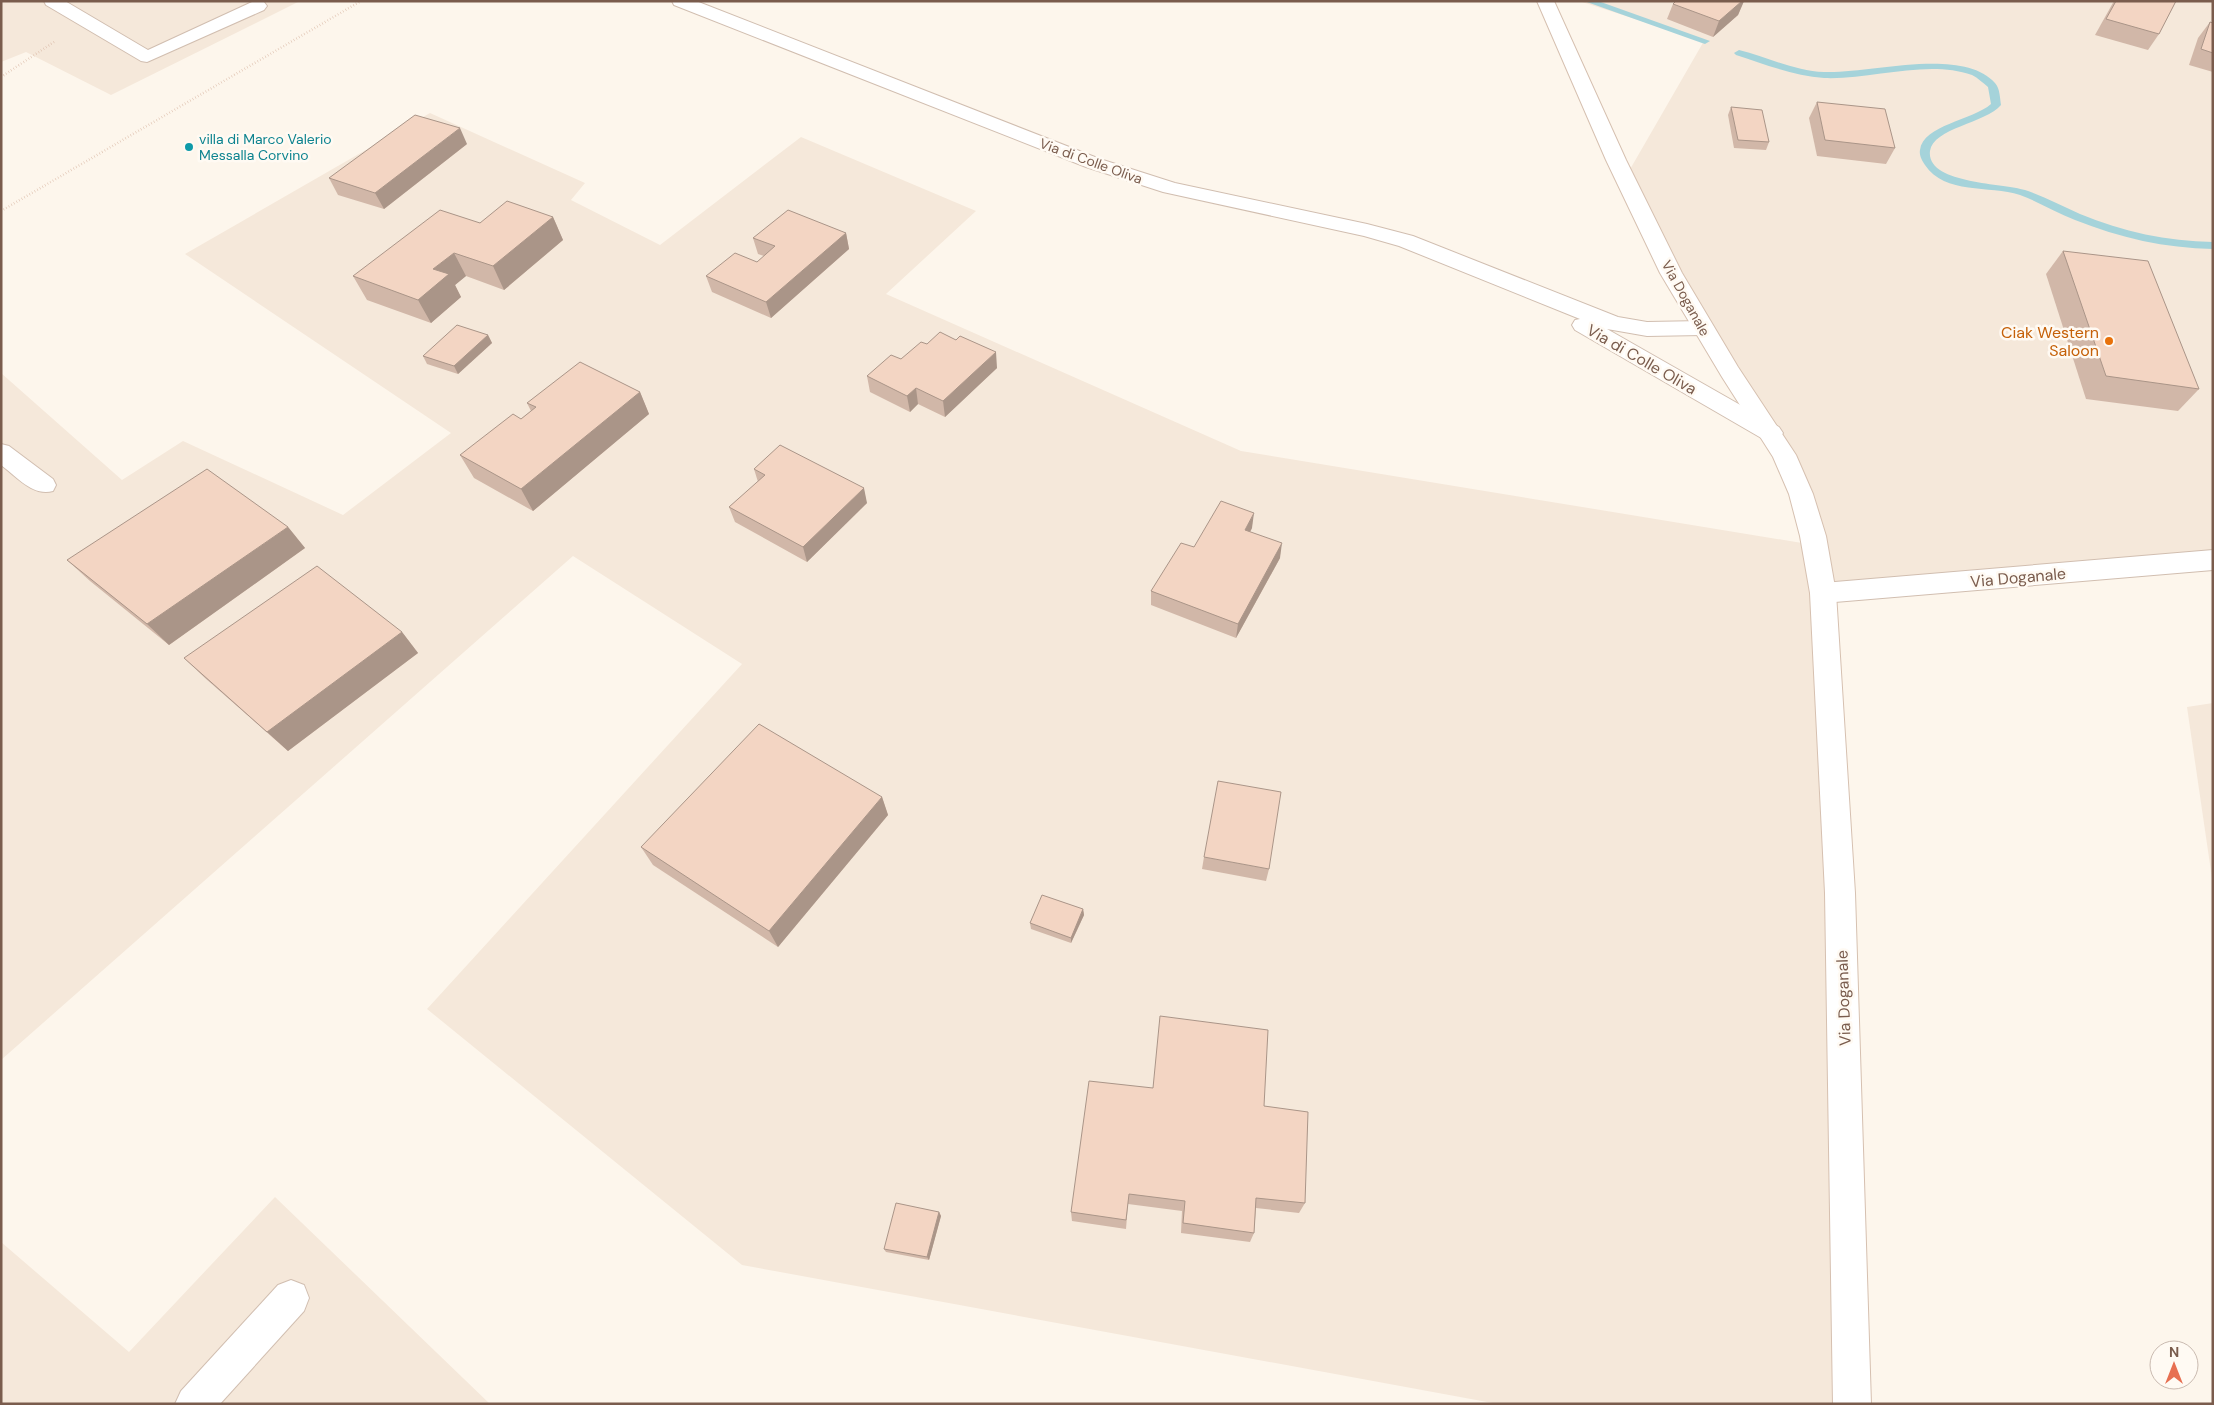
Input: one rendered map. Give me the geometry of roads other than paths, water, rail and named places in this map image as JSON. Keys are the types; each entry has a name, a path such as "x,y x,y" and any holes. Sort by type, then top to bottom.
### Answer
{"street":[{"path":"52,1 147,57 258,6"},
{"name":"Via di Colle Oliva","path":"680,1 1118,172 1198,195 1386,234 1430,249 1512,285 1614,324 1647,329 1703,328"},
{"name":"Via Doganale","path":"1545,1 1616,160 1671,273 1703,328 1771,434 1792,472 1805,507 1823,593 1840,893 1852,1404"},
{"name":"Via di Colle Oliva","path":"1512,285 1771,434"},
{"path":"1,452 44,485"},
{"name":"Via Doganale","path":"1823,593 2213,560"},
{"path":"194,1404 291,1298"}],"waterway":[{"path":"1588,1 1705,41"},
{"path":"1739,53 1792,69 1824,75 1926,67 1954,68 1977,74 1992,85 1996,105 1979,117 1935,135 1928,142 1925,150 1926,157 1938,173 1958,182 2014,190 2039,199 2077,217 2127,234 2161,242 2213,246"}],"place":[{"name":"villa di Marco Valerio Messalla Corvino","path":"189,147"},
{"name":"Ciak Western Saloon","path":"2109,341"}]}
